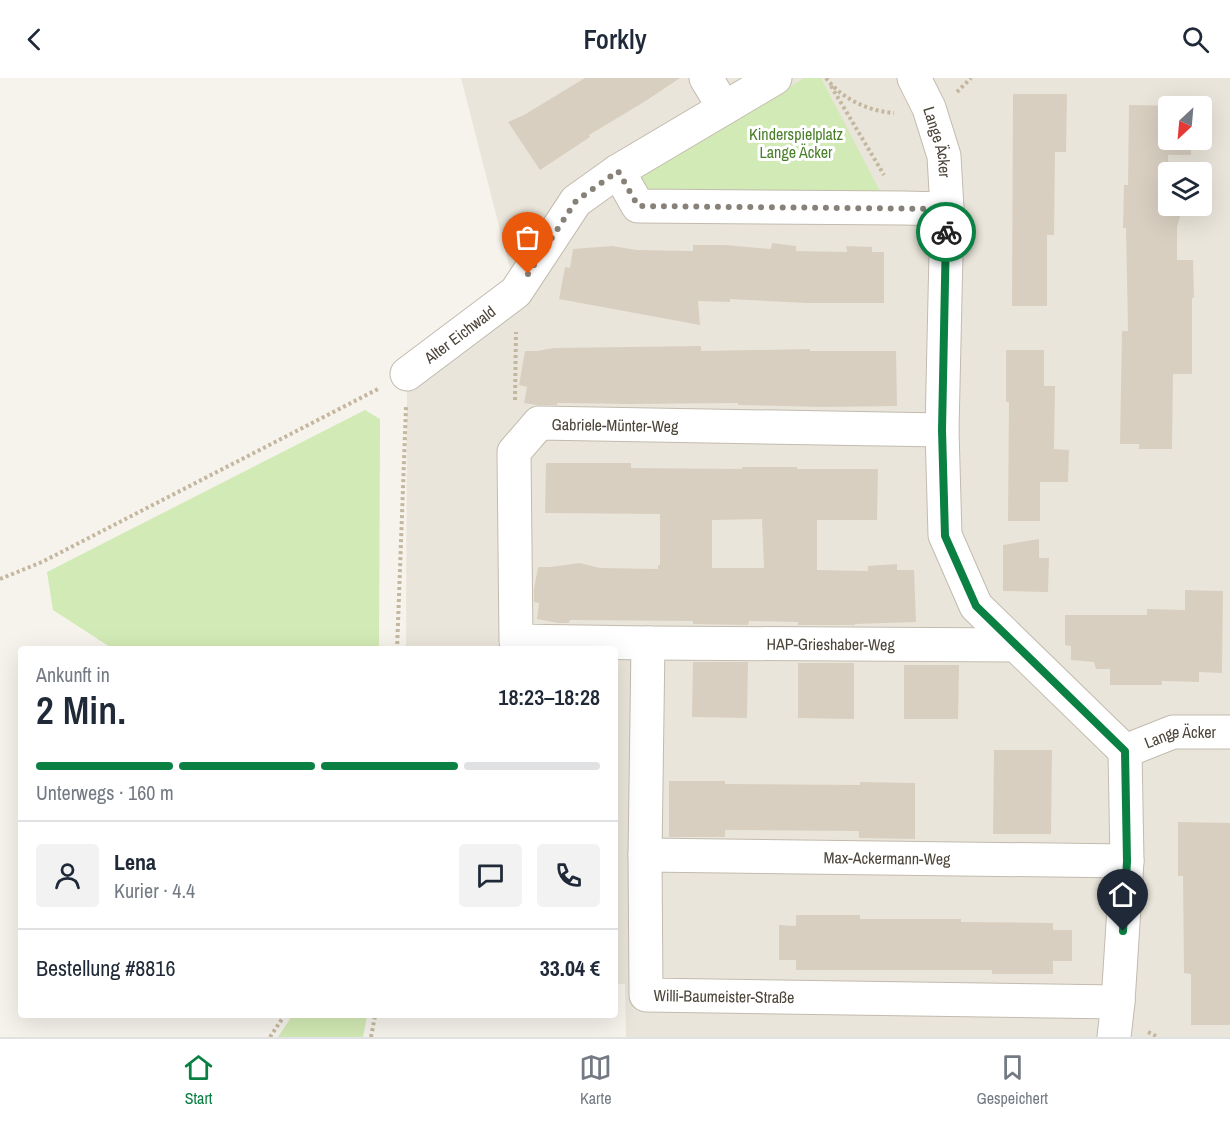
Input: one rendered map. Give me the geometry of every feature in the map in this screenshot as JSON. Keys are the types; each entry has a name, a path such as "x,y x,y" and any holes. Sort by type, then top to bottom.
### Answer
{"street":[{"path":"706,78 724,108"},
{"name":"Alter Eichwald","path":"407,374 516,292 576,201 618,171 775,78"},
{"name":"Lange Äcker","path":"914,78 929,108 944,156 947,209 942,430 945,536 976,606 1125,751 1173,732 1230,732"},
{"path":"618,171 638,206 947,209"},
{"name":"Gabriele-Münter-Weg","path":"514,452 539,423 942,430"},
{"path":"514,452 516,640 648,643"},
{"name":"HAP-Grieshaber-Weg","path":"648,643 1015,645"},
{"name":"Willi-Baumeister-Straße","path":"648,643 646,995 1118,1002"},
{"path":"1114,1037 1127,861 1125,751"},
{"name":"Max-Ackermann-Weg","path":"645,855 1127,861"}],"path":[{"path":"827,81 903,208"},
{"path":"514,452 516,292"},
{"path":"0,579 42,562 407,374 397,646"},
{"path":"270,1037 283,1018"},
{"path":"371,1037 375,1018"}],"shaded area":[{"path":"461,78 1230,78 1230,1037 626,1037 625,984 618,984 618,646 406,646 407,374 516,292"}],"green space":[{"name":"Kinderspielplatz Lange Äcker","path":"804,78 821,78 881,193 642,195 638,179"},
{"path":"365,410 380,419 379,646 108,646 53,610 47,572"},
{"path":"291,1018 367,1018 363,1037 278,1037"}],"building":[{"path":"585,78 680,78 589,135 590,137 540,170 508,122 524,115"},
{"path":"1013,94 1067,94 1066,152 1055,152 1054,235 1047,235 1047,306 1012,306"},
{"path":"1129,105 1158,105 1158,150 1191,150 1191,155 1168,155 1168,162 1158,162 1158,216 1180,216 1177,227 1177,260 1193,260 1192,374 1173,374 1172,449 1139,449 1139,444 1120,444 1122,331 1128,331 1126,228 1123,228 1124,185 1128,185"},
{"path":"772,243 796,246 796,251 847,252 846,246 872,247 872,252 884,252 884,303 806,303 730,299 730,302 698,301 700,325 559,299 565,267 570,268 573,249 612,246 637,250 693,251 693,245 725,245 771,249"},
{"path":"701,346 701,351 810,349 810,351 896,351 897,406 823,407 738,405 738,403 536,405 524,403 527,387 519,385 525,351 554,348"},
{"path":"1006,350 1044,350 1044,386 1055,386 1054,449 1069,450 1068,482 1040,482 1040,521 1008,521 1009,402 1006,402"},
{"path":"546,463 631,463 631,468 878,469 877,520 817,520 817,570 868,571 868,566 897,564 897,570 914,570 916,622 798,625 798,622 749,621 748,625 693,624 693,621 570,620 569,623 558,623 537,619 539,603 534,602 534,589 538,567 580,563 600,568 658,569 660,565 660,514 545,513","holes":["762,519 764,568 712,568 712,520"]},
{"path":"1039,539 1039,558 1049,558 1048,592 1003,591 1003,545"},
{"path":"1185,590 1223,591 1222,673 1199,672 1199,682 1162,681 1162,685 1110,685 1110,669 1096,669 1094,662 1071,660 1071,646 1065,645 1065,615 1147,615 1147,609 1185,610"},
{"path":"693,662 748,662 747,718 692,717"},
{"path":"798,663 854,663 854,719 798,718"},
{"path":"904,665 959,665 958,719 904,719"},
{"path":"994,750 1052,750 1051,834 993,834"},
{"path":"669,781 725,781 725,784 915,783 915,839 859,838 859,831 725,830 725,837 669,837"},
{"path":"1178,822 1230,823 1230,1025 1191,1025 1191,974 1184,973 1183,876 1178,876"},
{"path":"796,915 860,915 860,919 961,919 961,922 1053,923 1053,930 1072,930 1072,961 1053,961 1053,974 992,974 992,970 796,970 796,960 779,960 779,925 796,926"}],"way so far":[{"path":"528,274 576,201 618,171 638,206 947,209 946,232"}],"route":[{"path":"946,232 942,430 945,536 976,606 1125,751 1127,861 1123,931"}]}
